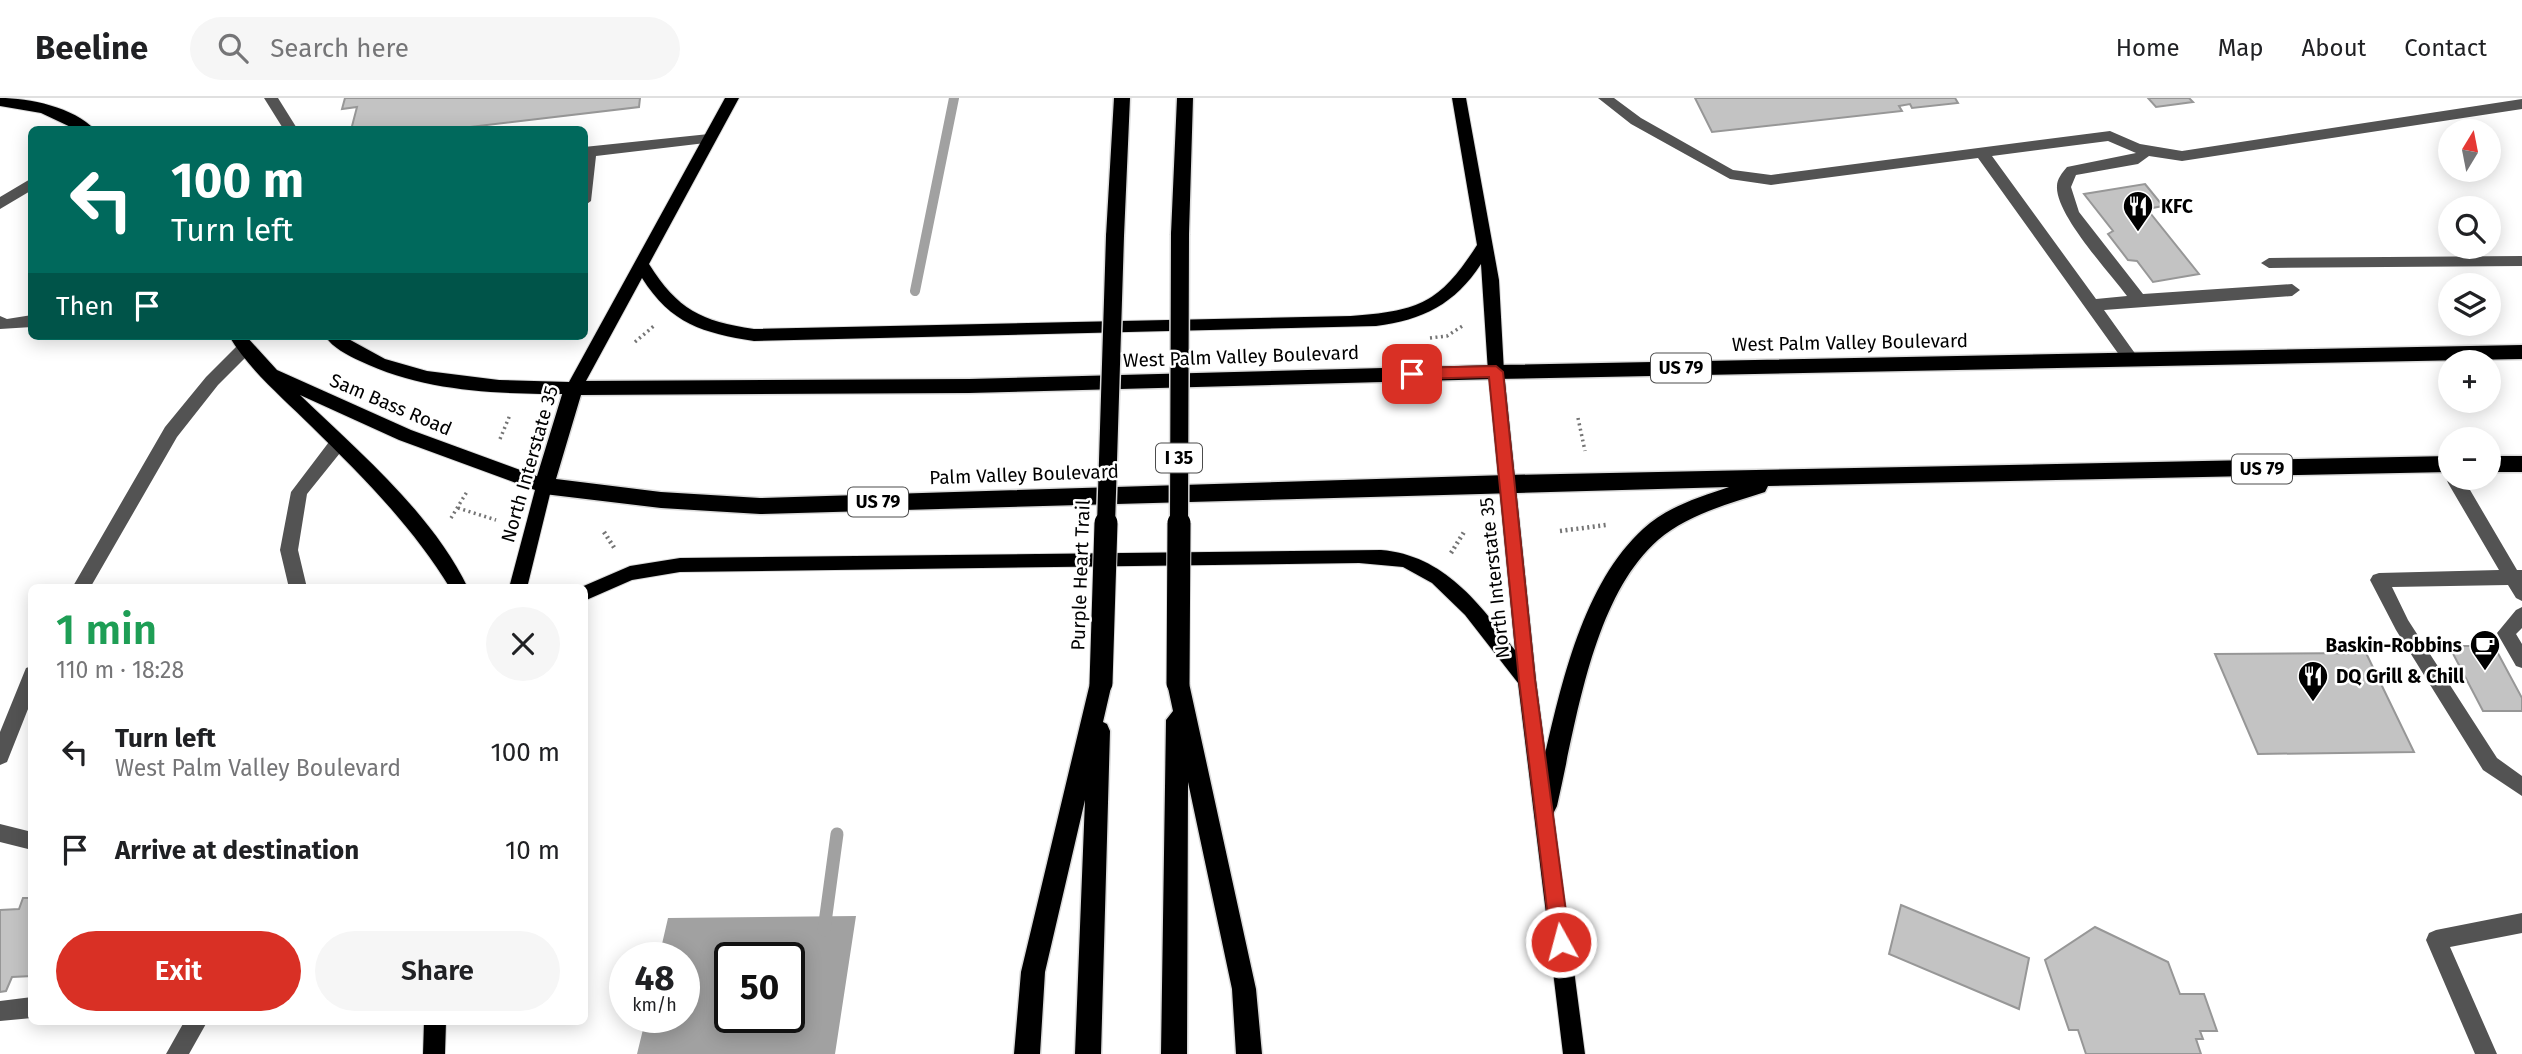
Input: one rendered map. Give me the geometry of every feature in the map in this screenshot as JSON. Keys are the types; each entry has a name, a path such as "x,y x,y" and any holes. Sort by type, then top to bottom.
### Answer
{"highway":[{"name":"Purple Heart Trail","path":"1088,1054 1122,98"},
{"name":"I 35","path":"1174,1054 1180,234 1185,98"},
{"name":"West Palm Valley Boulevard","path":"574,388 969,386 1496,372 2522,352"},
{"name":"North Interstate 35","path":"544,486 574,388"},
{"path":"2501,464 2522,464"},
{"name":"US 79","path":"1507,483 2438,469"},
{"path":"1545,806 1585,651 1603,604 1622,567 1650,536 1683,513 1723,496 1785,478"},
{"name":"Palm Valley Boulevard","path":"544,486 662,500 760,506 1507,483"},
{"path":"1027,1054 1033,972 1101,683"},
{"path":"1178,683 1244,989 1249,1054"}],"main road":[{"name":"North Interstate 35","path":"574,388 732,98"},
{"name":"North Interstate 35","path":"1459,98 1491,280 1496,372 1527,680 1545,806 1574,1054"},
{"path":"0,101 24,102 70,118 82,126"},
{"path":"641,264 655,288 696,324 754,335 1351,322 1396,319 1426,310 1448,295 1469,271 1485,245"},
{"name":"Sam Bass Road","path":"338,340 369,359 405,373 448,383 497,389 574,388"},
{"name":"Sam Bass Road","path":"242,342 267,373 405,435 544,486"},
{"path":"267,373 421,527 457,584"},
{"name":"North Interstate 35","path":"519,584 544,486"},
{"path":"588,592 630,573 680,565 1359,556 1405,560 1436,575 1462,600 1527,680"},
{"path":"434,1054 435,1025"}],"lane":[{"path":"271,98 288,126"},
{"path":"1605,98 1636,121 1730,174 1771,180 2110,136 2123,144 2145,151 2182,156 2522,104"},
{"path":"588,151 709,139"},
{"path":"2139,300 2074,215 2066,201 2063,188 2065,177 2072,171 2138,159 2145,151"},
{"path":"1982,153 2095,305 2131,359"},
{"path":"0,204 28,186"},
{"path":"2269,263 2522,261"},
{"path":"2095,305 2292,290"},
{"path":"0,322 5,325 28,322"},
{"path":"83,584 172,432 242,342"},
{"path":"297,584 289,550 299,492 338,443"},
{"path":"2463,490 2519,582"},
{"path":"2519,582 2379,580 2402,625 2490,764 2522,787"},
{"path":"2522,615 2506,633 2522,660"},
{"path":"0,756 28,684"},
{"path":"0,834 28,840"},
{"path":"2487,1054 2436,940 2522,923"},
{"path":"0,1011 28,1008"},
{"path":"177,1054 193,1025"}],"path":[{"path":"630,346 657,323"},
{"path":"497,447 513,408"},
{"path":"1578,418 1587,462"},
{"path":"448,522 471,486"},
{"path":"457,508 496,520"},
{"path":"1600,514 1610,532"},
{"path":"1560,531 1606,525"},
{"path":"604,532 621,557"},
{"path":"1446,561 1464,532"}],"shaded area":[{"path":"856,916 835,1054 637,1054 642,1033 700,1033 700,942 662,942 668,918"}],"building":[{"path":"345,98 640,98 639,107 479,126 352,126 357,107 342,109"},
{"path":"1695,98 1955,98 1958,103 1912,108 1910,104 1899,106 1902,111 1712,132"},
{"path":"2148,98 2189,98 2193,102 2156,107"},
{"name":"KFC","path":"2145,184 2163,206 2147,209 2199,274 2153,282 2137,261 2128,260 2108,234 2113,231 2084,194"},
{"name":"Baskin-Robbins","path":"2449,646 2494,646 2522,698 2522,711 2483,711"},
{"name":"DQ Grill & Chill","path":"2366,653 2414,752 2258,754 2215,654"},
{"path":"23,898 28,898 28,976 12,977 6,991 0,992 0,910 19,909"},
{"path":"1901,905 2029,958 2019,1009 1889,954"},
{"path":"2095,927 2168,962 2180,994 2204,994 2217,1031 2200,1031 2203,1039 2196,1039 2201,1054 2086,1054 2078,1030 2069,1030 2045,960"}],"waterway":[{"path":"915,291 954,98"},
{"path":"824,930 837,834"}],"place":[{"name":"KFC","path":"2138,233"},
{"name":"Baskin-Robbins","path":"2485,672"},
{"name":"DQ Grill & Chill","path":"2313,703"}],"route":[{"path":"1412,374 1496,372 1527,680 1561,942"}]}
